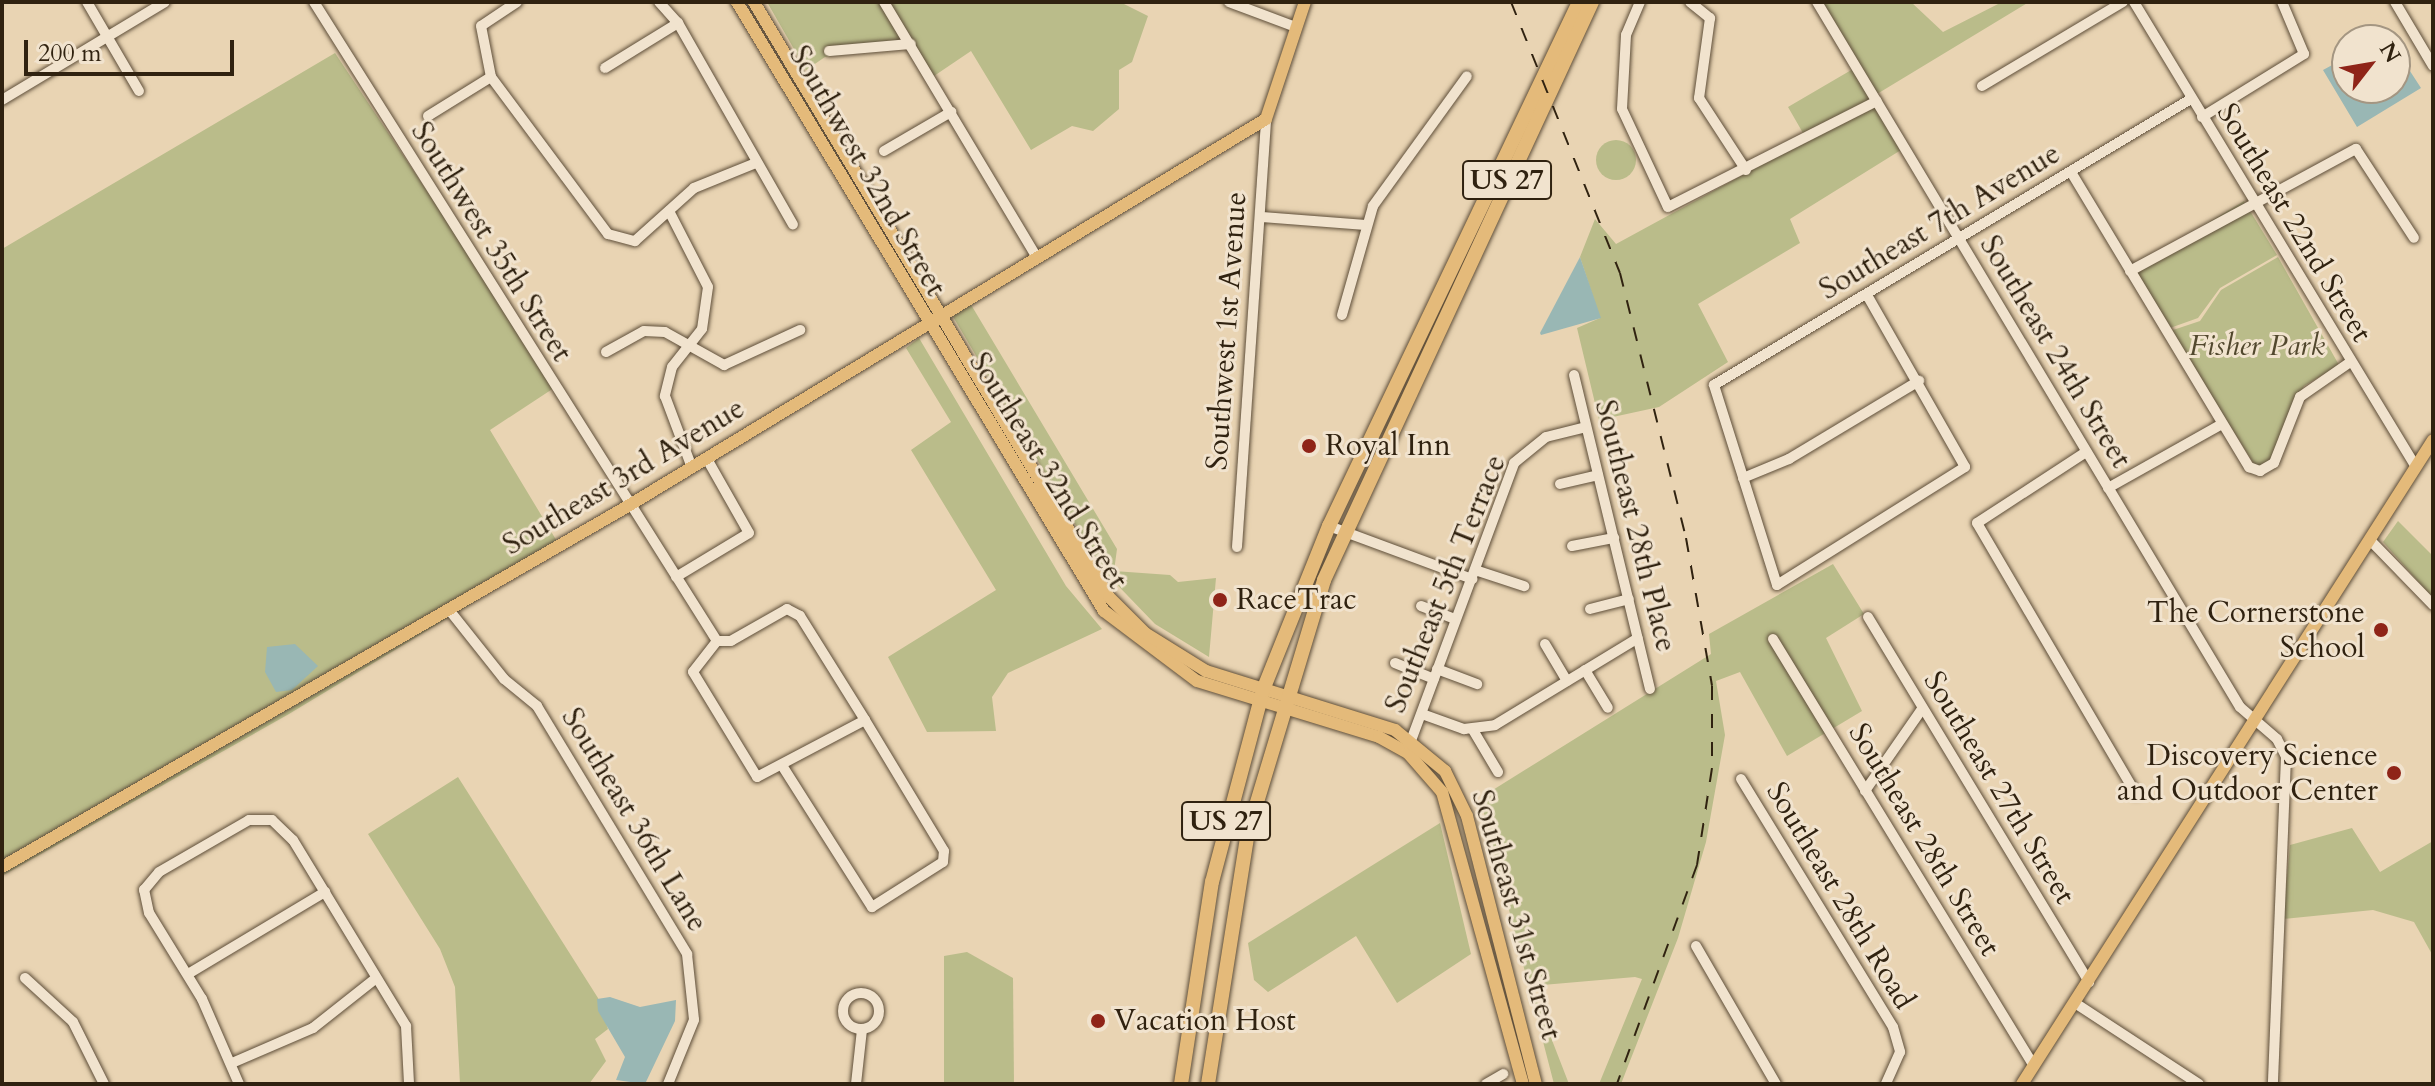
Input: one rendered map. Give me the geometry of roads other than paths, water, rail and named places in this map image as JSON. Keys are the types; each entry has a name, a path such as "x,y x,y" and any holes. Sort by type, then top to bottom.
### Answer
{"highway":[{"name":"US 27","path":"1181,1084 1204,921 1262,696 1336,528 1579,2"},
{"name":"US 27","path":"1417,356 1592,2"},
{"name":"US 27","path":"1208,1084 1219,993 1282,702 1336,528"},
{"path":"1204,921 1220,936 1219,993"}],"main road":[{"name":"Southwest 32nd Street","path":"737,2 927,326"},
{"name":"Southwest 32nd Street","path":"754,2 939,318"},
{"path":"1266,119 1293,26 1305,2"},
{"name":"Southeast 3rd Avenue","path":"2,867 628,506 1266,119"},
{"name":"Southeast 32nd Street","path":"939,318 1109,597 1171,652 1262,696"},
{"name":"Southeast 32nd Street","path":"927,326 1104,611 1197,681 1262,696"},
{"path":"2022,1084 2257,722 2433,440"},
{"name":"Southeast 31st Street","path":"1262,696 1409,738 1460,797 1536,1084"},
{"name":"Southeast 31st Street","path":"1282,702 1379,737 1408,753 1452,814 1523,1084"}],"street":[{"path":"87,2 139,91"},
{"path":"2,100 165,2"},
{"name":"Southwest 35th Street","path":"314,2 628,506 639,512 717,641"},
{"path":"517,2 481,26 491,77 608,234 635,241 694,188 756,163"},
{"path":"659,2 678,23 793,225"},
{"path":"884,2 1037,258"},
{"path":"1229,2 1293,26"},
{"path":"1640,2 1626,35 1622,109 1660,198 1668,207 1877,101"},
{"path":"1690,2 1710,18 1699,98 1746,170"},
{"name":"Southeast 24th Street","path":"1817,2 2240,707 2277,739 2288,773 2273,1084"},
{"path":"1982,86 2123,2"},
{"name":"Southeast 22nd Street","path":"2134,2 2349,363 2416,467"},
{"path":"2202,117 2304,54 2282,2"},
{"path":"2395,2 2433,66"},
{"path":"605,68 678,23"},
{"path":"2425,51 2433,39"},
{"path":"829,51 911,44"},
{"path":"1342,315 1366,225 1386,182 1467,76"},
{"path":"428,116 491,77"},
{"name":"Southeast 7th Avenue","path":"1743,478 1714,385 2191,99"},
{"path":"884,151 951,112"},
{"name":"Southwest 1st Avenue","path":"1237,547 1262,217 1266,119"},
{"path":"2130,271 2253,201 2265,202 2362,151 2414,238"},
{"path":"2071,172 2249,467 2260,471 2274,463 2290,434 2300,397 2349,363"},
{"path":"669,211 708,287 708,311 690,345 672,367 665,396 692,468"},
{"path":"1262,217 1366,225"},
{"path":"1867,295 1919,381 1965,467 1777,585 1743,478 1789,459 1919,381"},
{"path":"606,352 644,331 690,345 724,365 800,330"},
{"name":"Southeast 28th Place","path":"1574,375 1650,689"},
{"path":"2108,488 2222,424"},
{"name":"Southeast 5th Terrace","path":"1408,753 1409,738 1422,714 1514,463 1546,437 1586,427"},
{"path":"2086,452 1977,523 2136,794"},
{"path":"676,577 749,533 707,459"},
{"path":"1560,484 1598,475"},
{"path":"1336,528 1474,575 1524,586"},
{"path":"1572,546 1614,538"},
{"path":"2370,540 2432,602"},
{"path":"1590,609 1629,599"},
{"path":"1421,606 1455,619"},
{"path":"783,767 872,907 943,862 944,851 865,720 800,616 787,609 731,641 717,641 694,674 759,777 783,767 865,720"},
{"name":"Southeast 36th Lane","path":"450,611 504,679 537,706 687,954 694,1020 668,1084"},
{"name":"Southeast 27th Street","path":"1868,617 2089,982"},
{"path":"1422,714 1473,730 1495,725 1638,638"},
{"name":"Southeast 28th Street","path":"1773,639 2034,1066"},
{"path":"1545,644 1567,681"},
{"path":"1395,663 1477,684"},
{"path":"1585,670 1608,708"},
{"path":"1865,791 1922,709"},
{"path":"1473,730 1498,772"},
{"name":"Southeast 28th Road","path":"1741,779 1893,1027 1900,1052 1886,1084"},
{"path":"239,1084 232,1063 188,974 145,900 159,872 249,820 272,820 325,892 406,1026 413,1050 409,1084"},
{"path":"188,974 325,892"},
{"path":"1696,946 1776,1084"},
{"path":"25,978 73,1022 104,1084"},
{"path":"232,1063 313,1028 375,979"},
{"path":"2075,1003 2199,1084"},
{"path":"856,1084 862,1030"},
{"path":"1486,1084 1503,1074"}],"water":[{"path":"2331,66 2331,83 2323,70"},
{"path":"2411,73 2421,88 2411,94"},
{"path":"2343,104 2395,104 2357,127"},
{"path":"1580,257 1601,318 1541,335 1540,333"},
{"path":"295,644 318,666 292,690 276,692 265,672 267,647"},
{"path":"610,997 640,1007 676,1000 675,1021 645,1084 616,1080 625,1057 598,1011 597,999"}],"railway":[{"path":"1511,2 1620,273 1686,538 1712,686 1712,768 1697,865 1617,1084"}],"place":[{"name":"Royal Inn","path":"1309,446"},
{"name":"RaceTrac","path":"1220,600"},
{"name":"The Cornerstone School","path":"2381,630"},
{"name":"Discovery Science and Outdoor Center","path":"2394,773"},
{"name":"Vacation Host","path":"1098,1021"}],"park label":[{"name":"Fisher Park","path":"2257,346"}]}
